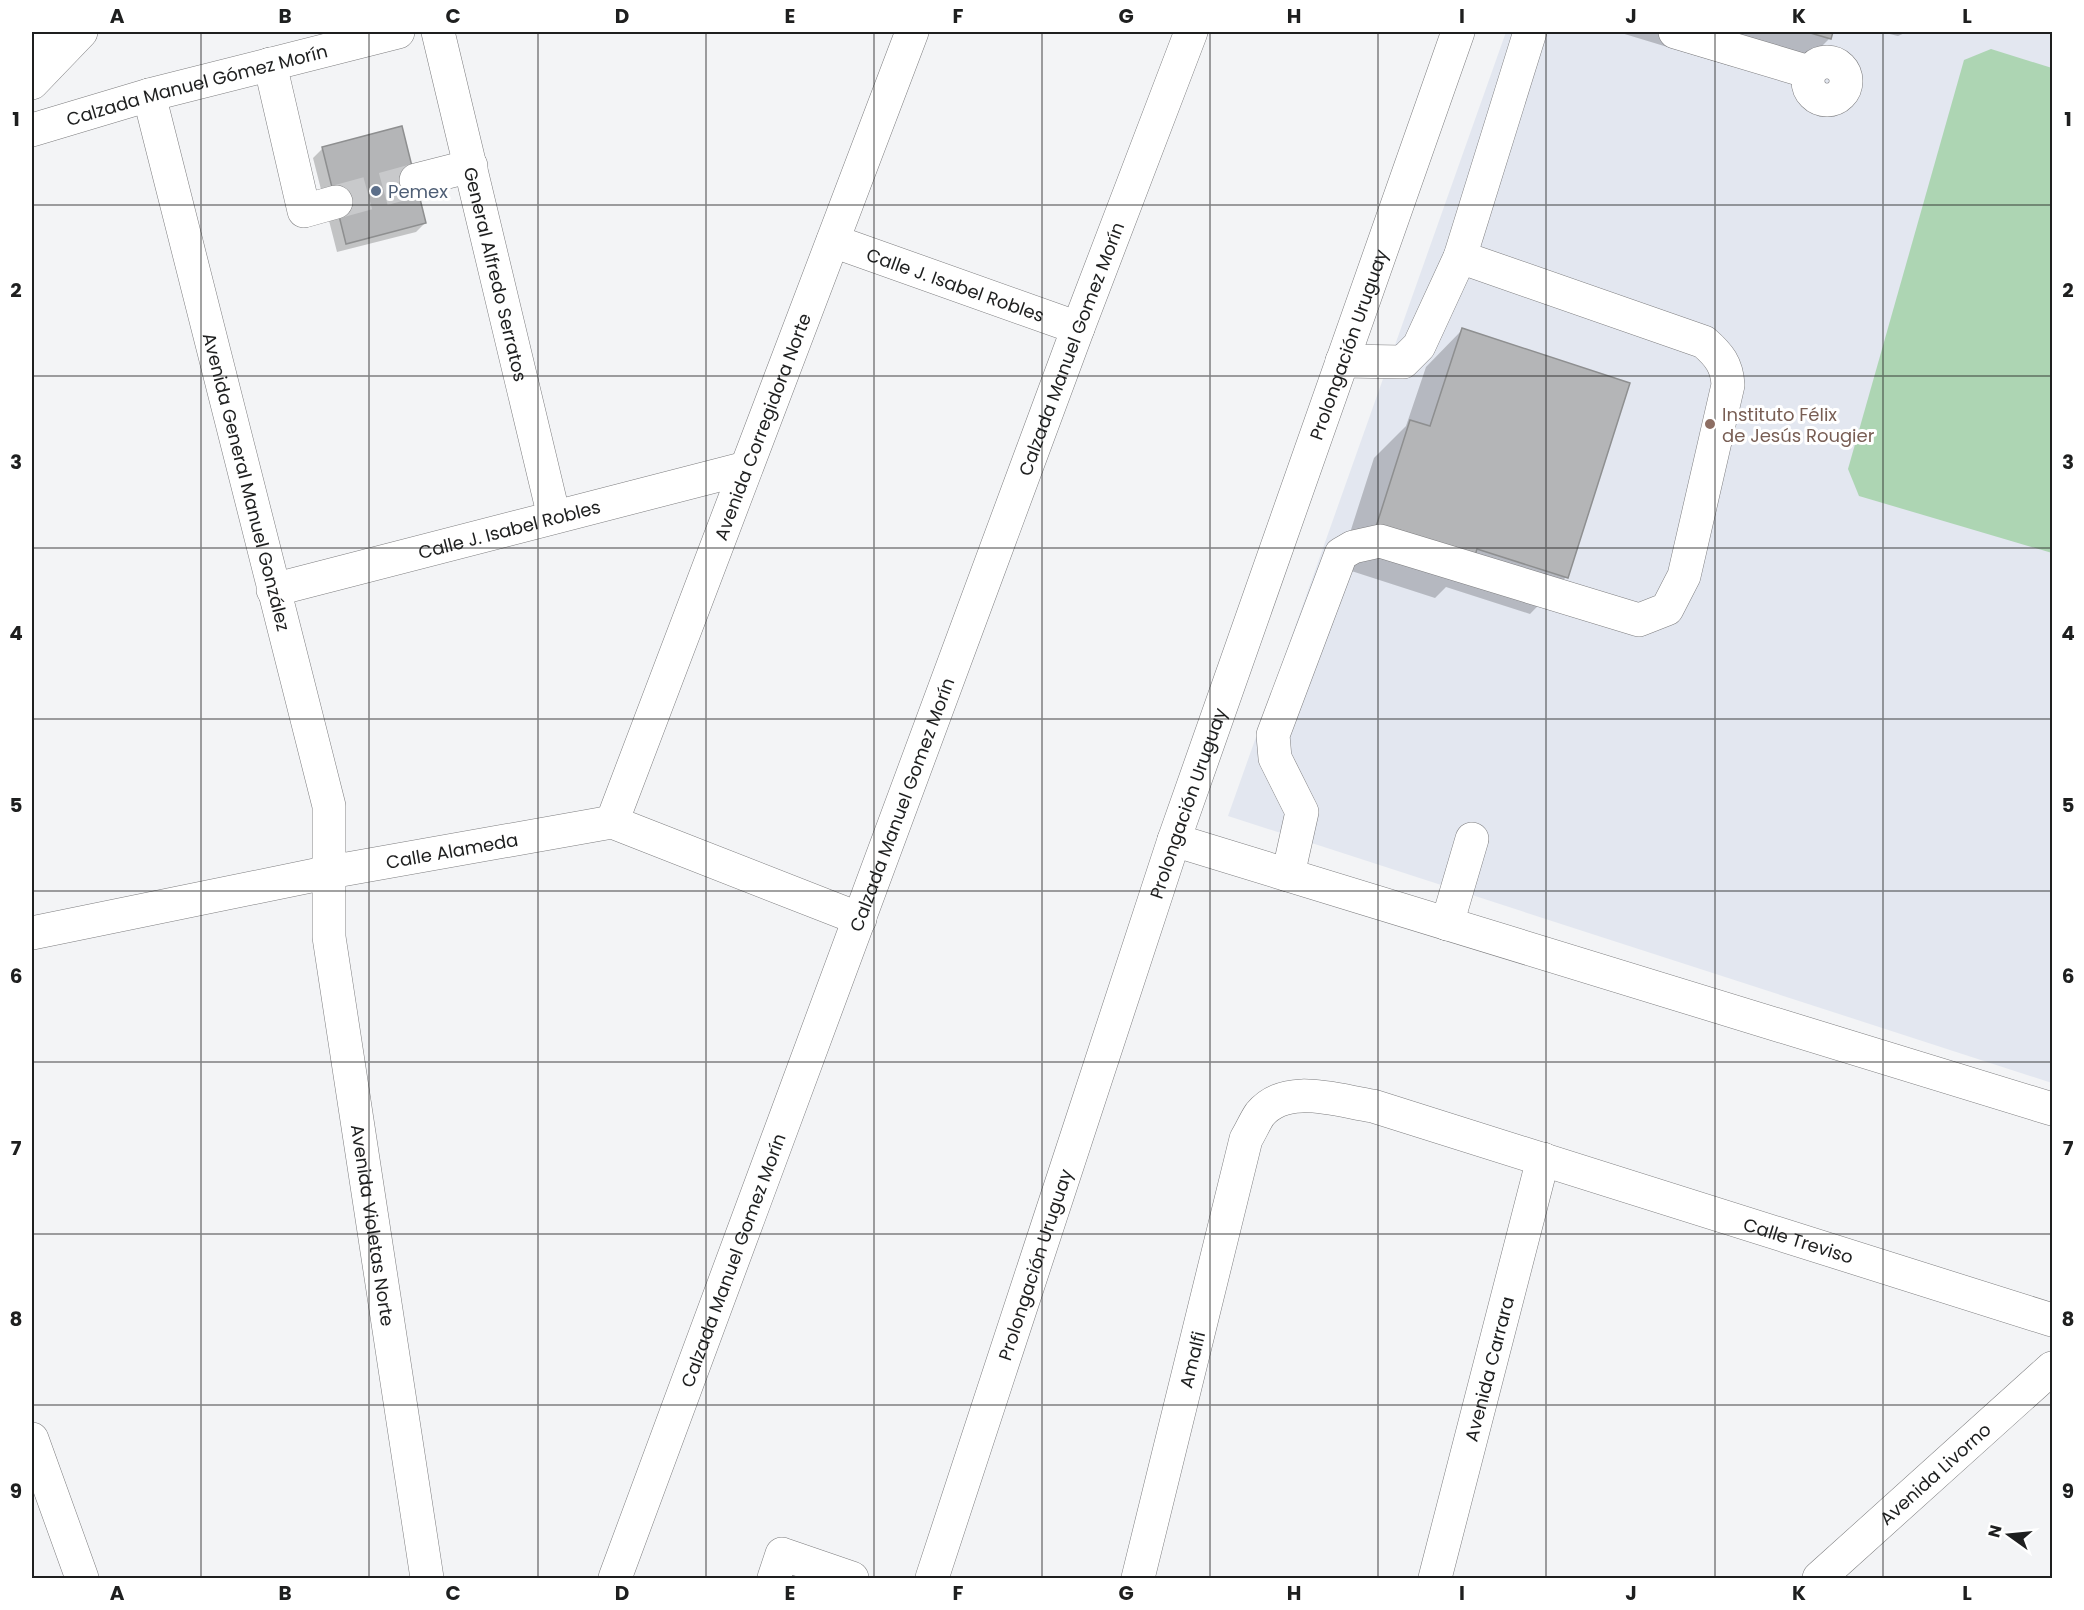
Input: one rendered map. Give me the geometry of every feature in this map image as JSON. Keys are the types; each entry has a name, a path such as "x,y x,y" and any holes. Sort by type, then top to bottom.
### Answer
{"street":[{"path":"32,45 80,32"},
{"path":"32,83 80,32"},
{"name":"Calzada Manuel Gómez Morín","path":"32,130 149,95 398,32"},
{"name":"General Alfredo Serratos","path":"438,32 554,517"},
{"name":"Avenida Corregidora Norte","path":"612,822 912,32"},
{"name":"Calzada Manuel Gomez Morín","path":"615,1578 1078,328 1191,32"},
{"name":"Prolongación Uruguay","path":"932,1578 1174,840 1458,32"},
{"path":"1342,361 1403,362 1419,346 1460,257 1530,32"},
{"path":"1675,32 1809,72"},
{"path":"270,64 304,211 336,202"},
{"name":"Avenida General Manuel González","path":"149,95 328,806 330,872"},
{"path":"416,180 471,166"},
{"name":"Calle J. Isabel Robles","path":"833,241 1078,328"},
{"path":"1288,875 1302,812 1275,758 1273,735 1341,554 1353,547 1380,541 1639,620 1667,609 1684,576 1728,385 1727,372 1722,360 1704,342 1460,257"},
{"name":"Calle J. Isabel Robles","path":"273,590 746,468"},
{"path":"612,822 860,919"},
{"name":"Calle Alameda","path":"32,933 330,872 612,822"},
{"path":"1448,924 1472,839"},
{"path":"1174,840 2052,1110"},
{"name":"Avenida Violetas Norte","path":"330,872 329,937 427,1578"},
{"name":"Amalfi","path":"1137,1578 1246,1139 1260,1114 1273,1102 1291,1095 1372,1106 1543,1159"},
{"name":"Calle Treviso","path":"1543,1159 2052,1320"},
{"name":"Avenida Carrara","path":"1435,1578 1543,1159"},
{"name":"Avenida Livorno","path":"1819,1578 2052,1368"},
{"path":"32,1439 82,1578"},
{"path":"774,1578 782,1554 852,1578"}],"shaded area":[{"name":"Instituto Félix de Jesús Rougier","path":"1506,32 2052,32 2052,1083 1228,816"}],"green space":[{"path":"1991,49 2052,68 2052,553 1859,496 1848,469 1964,60"}],"building":[{"path":"1807,32 1833,32 1831,39"},
{"name":"Pemex","path":"402,126 426,223 346,244 322,147"},
{"path":"1462,328 1630,383 1568,578 1477,549 1473,562 1375,530 1410,420 1430,426"}],"tunnel":[{"path":"336,202 416,180"}],"place":[{"name":"Pemex","path":"376,191"},
{"name":"Instituto Félix de Jesús Rougier","path":"1710,424"}]}
